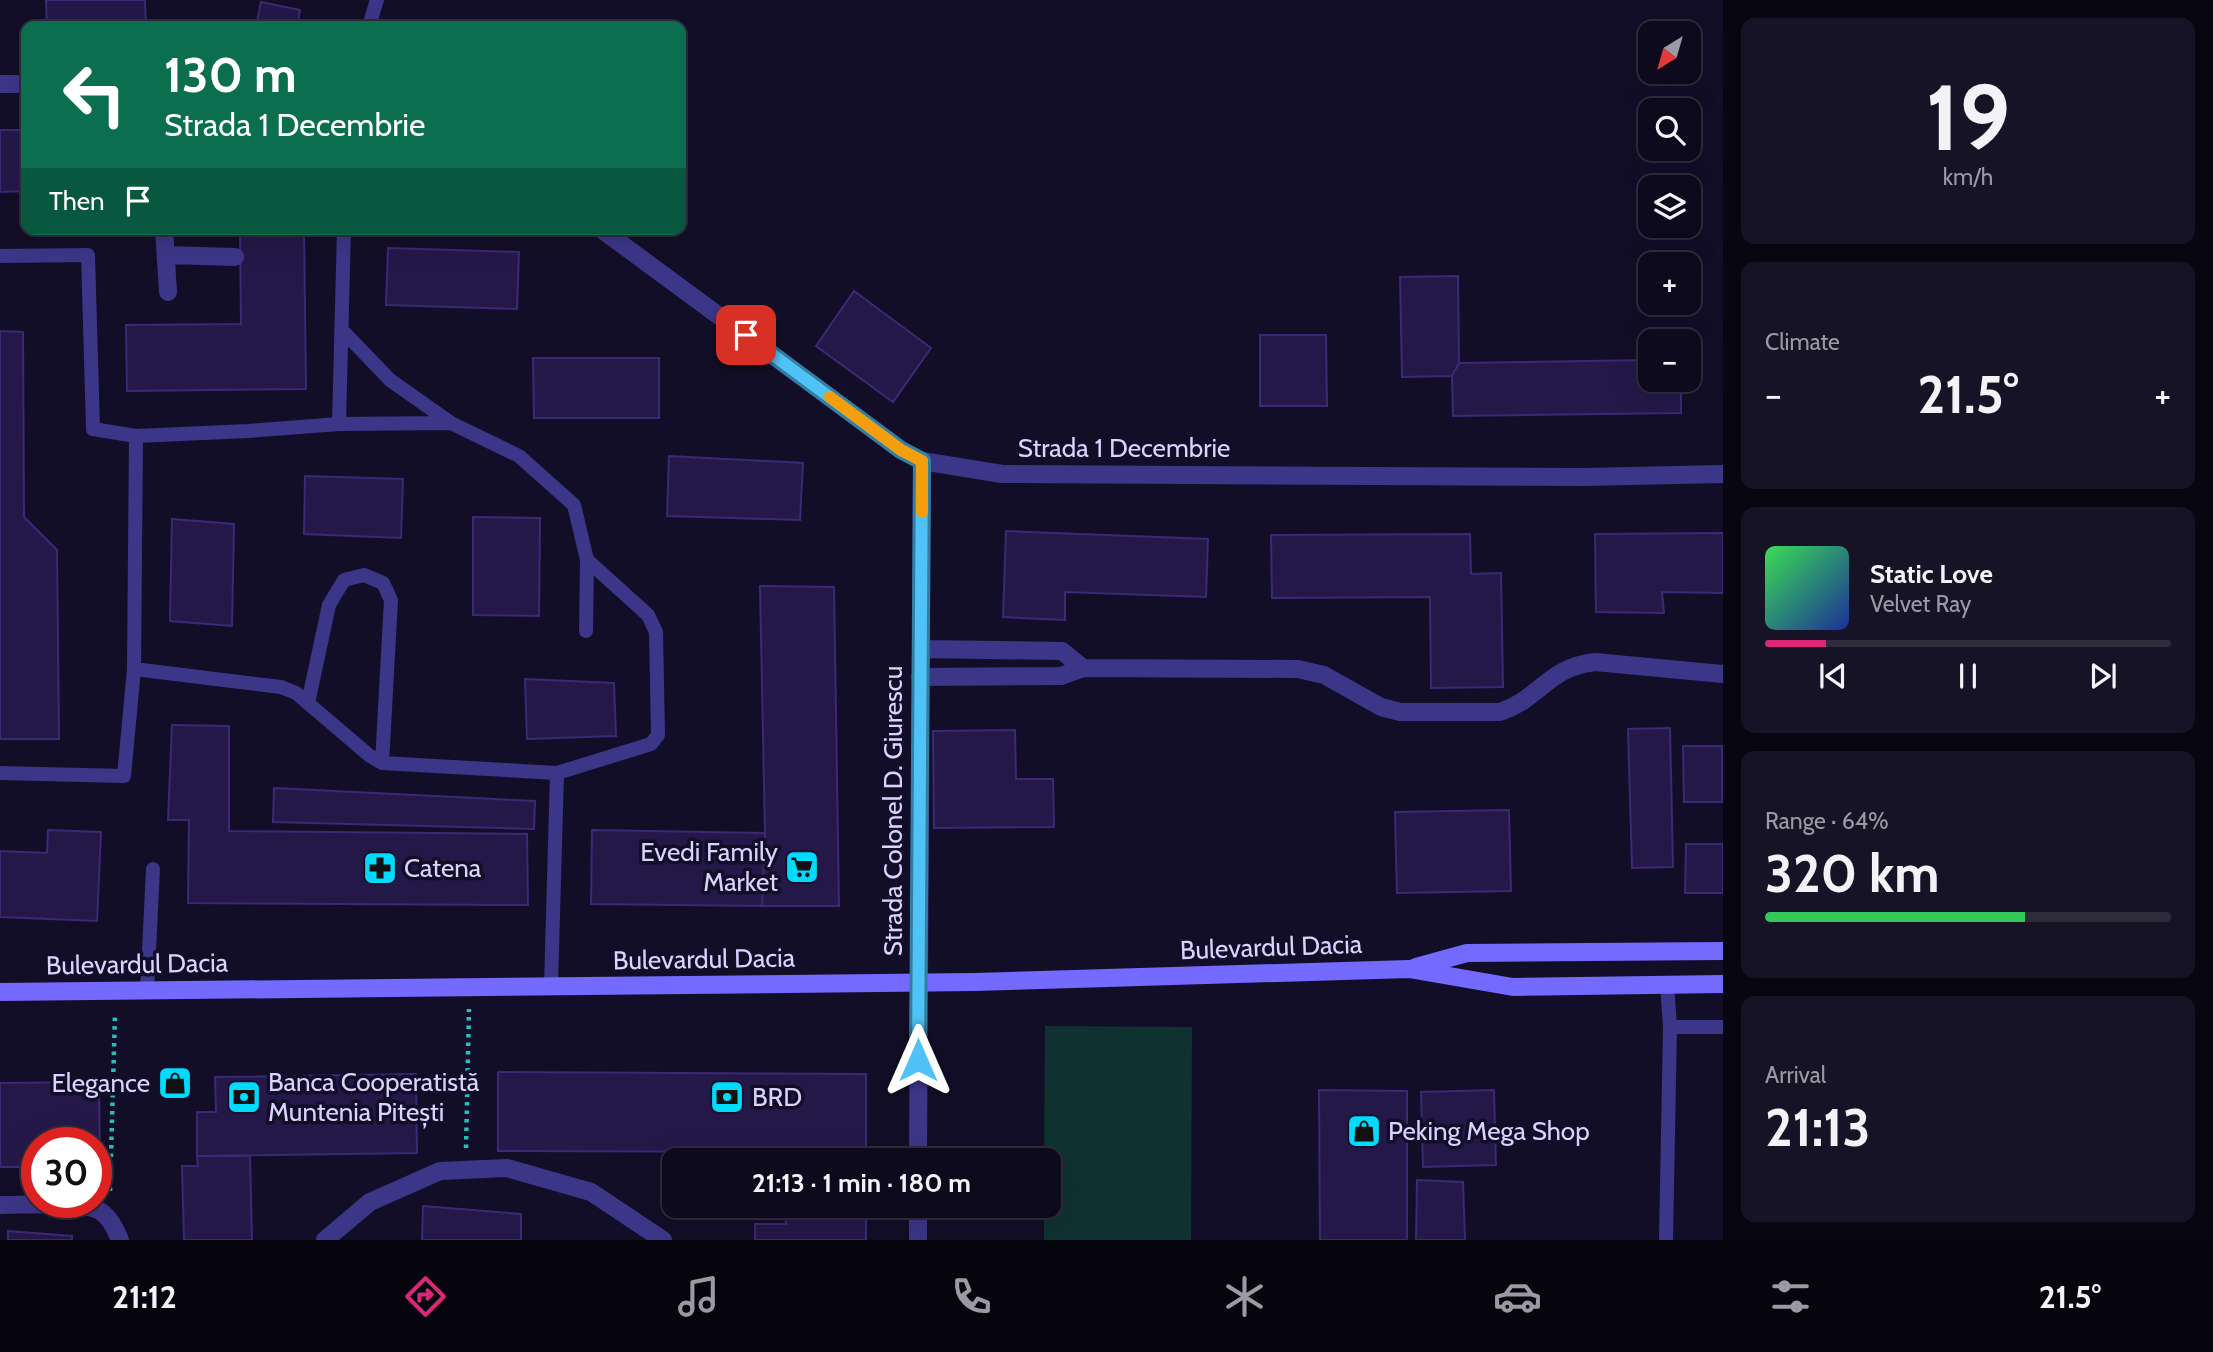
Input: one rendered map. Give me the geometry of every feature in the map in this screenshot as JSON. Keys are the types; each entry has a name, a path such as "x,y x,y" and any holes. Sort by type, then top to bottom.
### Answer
{"main road":[{"name":"Bulevardul Dacia","path":"1409,969 1467,953 1723,951"},
{"name":"Bulevardul Dacia","path":"0,992 918,982 1409,969 1513,987 1723,984"}],"street":[{"path":"0,84 21,84"},
{"path":"164,235 168,292"},
{"name":"Strada 1 Decembrie","path":"609,235 901,450 922,461 1002,474 1584,477 1723,474"},
{"path":"166,255 235,257"},
{"name":"Strada Colonel D. Giurescu","path":"918,1148 922,461"},
{"path":"921,649 1062,651 1083,668"},
{"path":"920,677 1061,676 1083,668 1298,669 1324,675 1381,707 1400,712 1500,712 1513,708 1560,672 1576,664 1595,662 1723,674"},
{"path":"325,1240 370,1202 440,1171 507,1168 591,1192 663,1240"},
{"path":"0,1205 84,1206 101,1211 120,1240"},
{"path":"918,1218 918,1240"}],"lane":[{"path":"371,21 377,0"},
{"path":"339,424 344,235"},
{"path":"0,256 88,255 93,429 136,436 339,424 451,423"},
{"path":"341,329 390,380 451,423 519,456 574,505 587,560 586,631"},
{"path":"0,773 124,776 134,669 136,436"},
{"path":"134,669 281,687 296,693 370,757 383,763 557,773 651,744 658,735 656,632 648,615 587,560"},
{"path":"307,703 329,605 344,580 364,575 383,583 391,600 383,763"},
{"path":"551,986 557,773"},
{"path":"147,991 153,869"},
{"path":"1666,1240 1670,1027 1667,984"},
{"path":"1670,1027 1723,1027"}],"path":[{"path":"466,1170 470,987"},
{"path":"109,1220 116,991"}],"green space":[{"path":"1045,1026 1192,1027 1191,1240 1044,1240 1044,1218 1061,1218 1061,1148 1044,1148"}],"building":[{"path":"46,0 145,0 146,21 47,21"},
{"path":"261,2 300,10 298,21 257,21"},
{"path":"0,130 21,130 21,191 0,192"},
{"path":"240,235 304,235 306,389 127,391 126,325 241,324"},
{"path":"388,248 519,252 517,309 386,305"},
{"path":"1458,276 1459,363 1452,376 1402,377 1400,277"},
{"path":"854,291 931,348 893,402 816,346"},
{"path":"0,331 23,332 24,517 57,550 59,739 0,739"},
{"path":"1260,335 1326,335 1327,406 1260,406"},
{"path":"533,358 659,358 659,418 534,418"},
{"path":"1638,360 1638,392 1681,392 1681,413 1453,416 1452,376 1459,363"},
{"path":"669,456 803,463 800,520 667,516"},
{"path":"305,476 403,479 401,538 304,534"},
{"path":"473,517 540,518 539,616 473,615"},
{"path":"172,519 234,524 232,626 170,621"},
{"path":"1006,531 1208,539 1206,597 1065,592 1065,620 1003,617"},
{"path":"1723,533 1723,593 1662,592 1664,613 1596,612 1595,534"},
{"path":"1470,534 1471,574 1501,573 1503,687 1431,688 1430,597 1272,598 1271,535"},
{"path":"760,586 834,587 839,906 762,906 765,833"},
{"path":"525,679 614,683 616,736 527,739"},
{"path":"172,725 229,726 229,831 527,834 528,905 188,903 189,820 168,820"},
{"path":"1670,728 1673,867 1632,868 1628,729"},
{"path":"1015,730 1016,779 1053,779 1054,827 934,828 933,731"},
{"path":"1683,746 1722,746 1722,802 1684,802"},
{"path":"274,788 535,801 534,829 273,822"},
{"path":"1509,810 1511,891 1397,893 1395,812"},
{"path":"48,830 101,832 97,921 0,917 0,851 47,853"},
{"path":"592,830 765,833 762,906 591,904"},
{"path":"1686,844 1723,844 1723,893 1685,893"},
{"path":"498,1072 866,1074 866,1148 498,1151"},
{"path":"416,1074 417,1153 197,1156 197,1112 216,1112 215,1077"},
{"path":"99,1082 100,1127 21,1127 21,1167 0,1167 0,1083"},
{"path":"1319,1090 1407,1091 1407,1240 1320,1240"},
{"path":"1494,1090 1496,1165 1423,1167 1421,1092"},
{"path":"197,1156 250,1156 252,1240 184,1240 182,1166 198,1166"},
{"path":"1417,1180 1463,1182 1465,1240 1416,1240"},
{"path":"423,1206 521,1214 521,1240 422,1240"},
{"path":"786,1218 866,1218 866,1240 755,1240 755,1224 786,1224"},
{"path":"8,1231 72,1236 72,1240 8,1240"}],"slow traffic":[{"path":"830,397 901,450 922,461 922,512"}],"place":[{"name":"Evedi Family Market","path":"802,867"},
{"name":"Catena","path":"380,868"},
{"name":"Elegance","path":"175,1083"},
{"name":"Banca Cooperatistă Muntenia Pitești","path":"244,1097"},
{"name":"BRD","path":"727,1097"},
{"name":"Peking Mega Shop","path":"1364,1131"}],"route":[{"path":"746,335 901,450 922,461 918,1060"}]}
